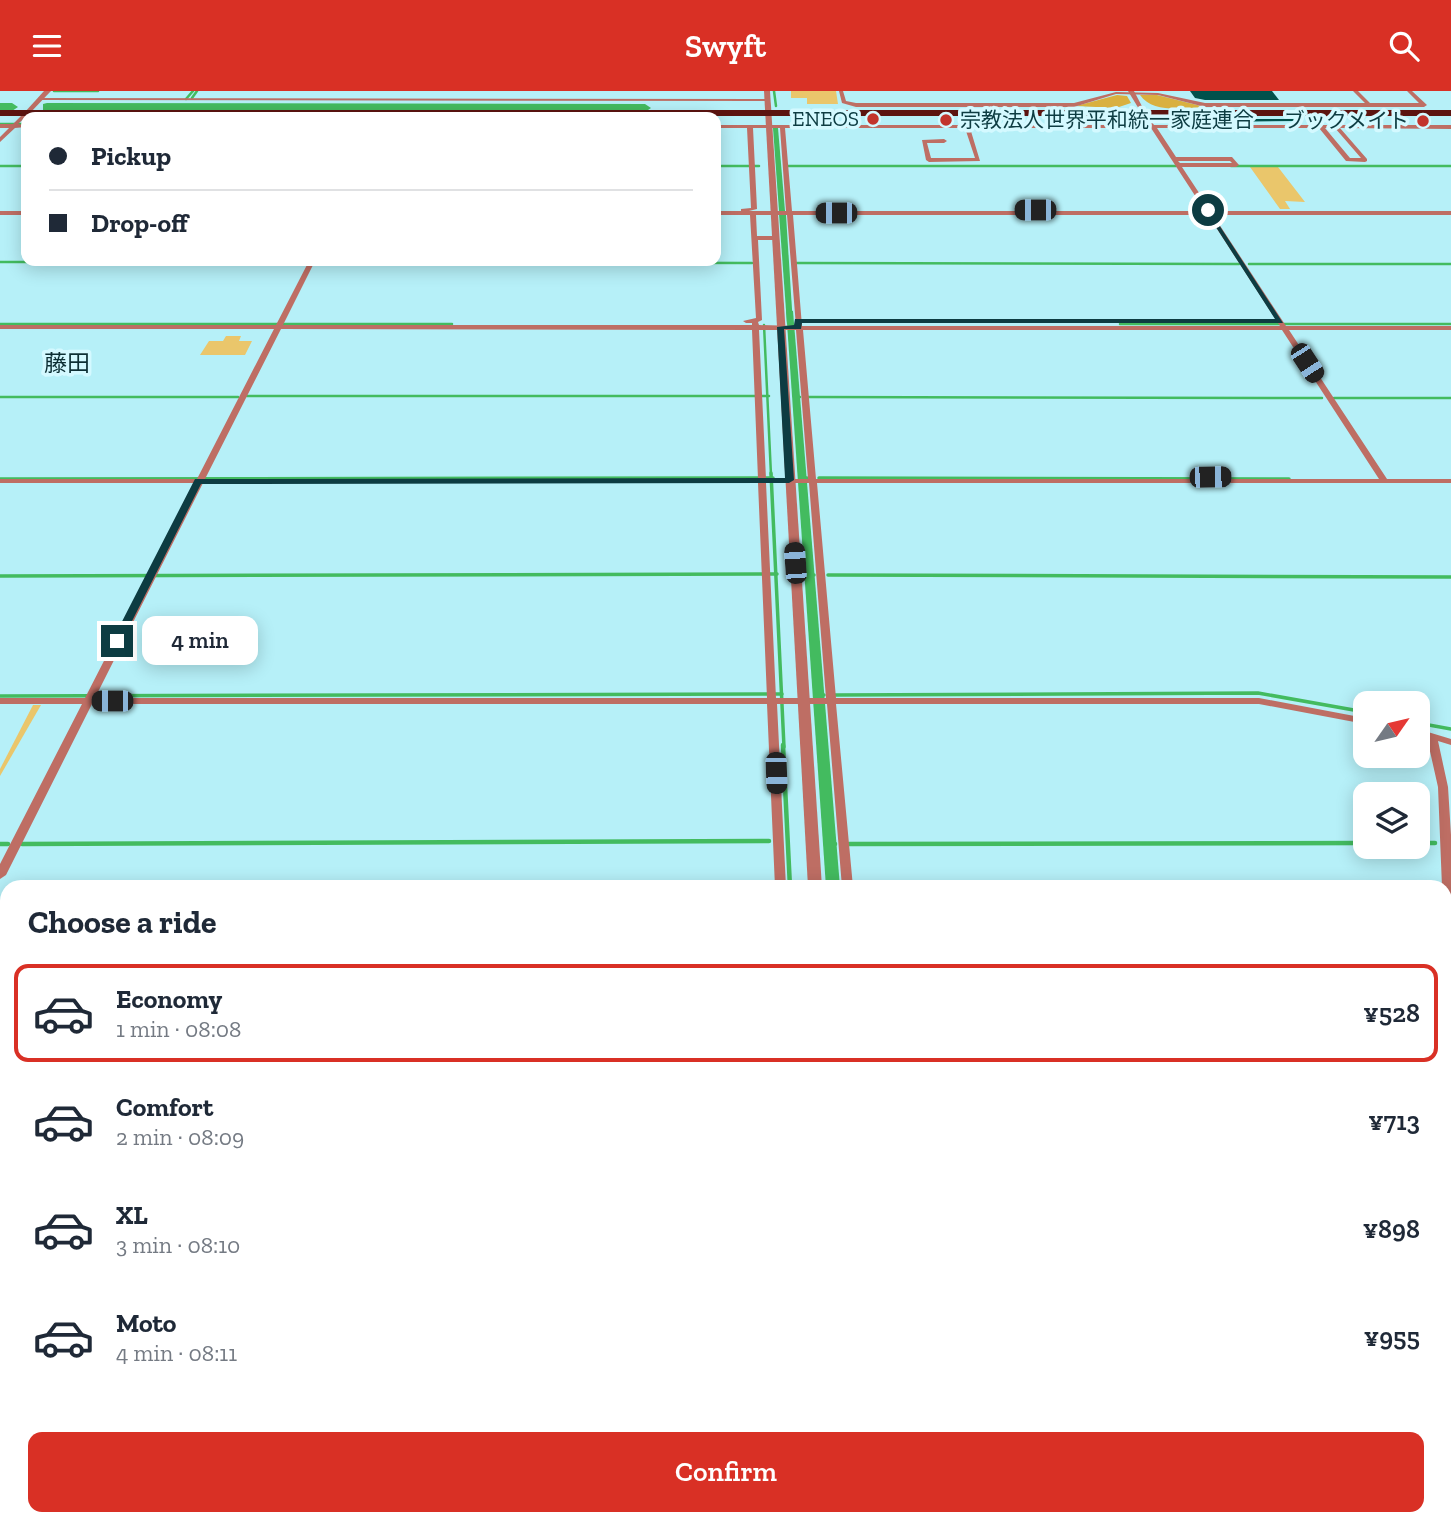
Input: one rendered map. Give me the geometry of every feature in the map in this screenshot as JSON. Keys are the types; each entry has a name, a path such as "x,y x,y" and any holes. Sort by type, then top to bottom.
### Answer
{"highway":[{"path":"27,111 350,106 383,112"},
{"path":"407,112 609,106 1324,113 1451,111"},
{"path":"464,112 768,108 1001,113 1451,111"},
{"path":"0,111 208,112"}],"street":[{"path":"27,111 48,91"},
{"path":"189,99 195,91"},
{"path":"335,100 341,91"},
{"path":"767,91 767,212 777,325 785,479 808,700 815,880"},
{"path":"841,91 844,102 856,105 1074,105 1109,94 1132,92 1205,105 1424,105 1409,91"},
{"path":"1355,91 1369,105"},
{"path":"1132,92 1383,479"},
{"path":"39,99 335,100 350,106 480,100 609,106"},
{"path":"480,100 478,104 486,104 485,108"},
{"path":"1001,113 1006,126"},
{"path":"1038,113 1045,125"},
{"path":"1320,126 1348,160 1365,160 1324,113"},
{"path":"0,140 21,118"},
{"path":"0,126 21,125"},
{"path":"777,325 759,320 763,238 782,126"},
{"path":"940,126 949,160"},
{"path":"721,127 1451,127"},
{"path":"750,127 753,166 767,212 763,238 777,325 785,479 768,575 780,880"},
{"path":"944,141 925,141 929,160 978,160 967,127"},
{"path":"1232,159 1236,165 1177,162 1232,159"},
{"path":"721,212 1451,211"},
{"path":"0,212 21,212"},
{"path":"0,875 309,266"},
{"path":"0,321 777,325 1451,321"},
{"path":"0,327 280,324"},
{"path":"1282,324 1451,328"},
{"path":"777,325 760,396 785,479 828,701 845,880"},
{"path":"0,481 1090,478 1451,481"},
{"path":"0,701 91,697 773,697 828,701 1259,701 1353,719"},
{"path":"1432,736 1448,742"},
{"path":"1432,736 1443,787 1447,880"}],"shaded area":[{"path":"791,91 836,91 838,104 807,104 807,98 791,98"},
{"path":"1117,95 1127,96 1131,103 1116,108 1076,106"},
{"path":"1140,95 1157,95 1205,107 1161,107 1146,101"},
{"path":"773,128 778,128 785,211 779,211"},
{"path":"1250,167 1278,167 1305,202 1285,201 1290,209 1280,209"},
{"path":"779,214 786,215 793,325 787,324"},
{"path":"226,336 241,336 239,341 252,341 245,355 200,355 209,341 223,341"},
{"path":"33,705 41,705 0,776 0,769"}],"building":[{"path":"1190,91 1272,91 1279,100 1205,100 1195,98"},
{"path":"1210,119 1293,119 1295,121 1213,122"}],"waterway":[{"path":"54,91 98,91"},
{"path":"186,99 193,91"},
{"path":"192,98 197,91"},
{"path":"774,91 776,106"},
{"path":"0,107 12,107"},
{"path":"47,107 645,108"},
{"path":"0,124 21,124"},
{"path":"0,166 21,166"},
{"path":"721,166 759,166"},
{"path":"787,166 1176,166"},
{"path":"1231,166 1451,166"},
{"path":"0,262 21,262"},
{"path":"721,263 752,263"},
{"path":"797,263 1239,264"},
{"path":"1249,264 1451,264"},
{"path":"789,311 832,880"},
{"path":"0,324 452,324"},
{"path":"1120,324 1451,324"},
{"path":"764,325 767,396"},
{"path":"247,396 767,396"},
{"path":"767,396 771,475"},
{"path":"0,397 238,397"},
{"path":"808,397 1322,398"},
{"path":"1334,398 1451,398"},
{"path":"771,473 771,478"},
{"path":"0,479 771,478"},
{"path":"771,478 776,574"},
{"path":"801,478 807,478"},
{"path":"819,478 1289,479"},
{"path":"0,576 776,574"},
{"path":"776,574 781,694"},
{"path":"809,575 814,575"},
{"path":"828,575 1451,577"},
{"path":"835,695 1258,693 1353,710"},
{"path":"0,696 781,694"},
{"path":"781,694 784,747"},
{"path":"817,695 824,695"},
{"path":"1430,725 1451,729"},
{"path":"783,745 790,880"},
{"path":"22,844 769,841"},
{"path":"849,844 1353,843"},
{"path":"1430,843 1435,843"},
{"path":"0,844 8,844"},
{"path":"830,844 835,844"}],"place":[{"name":"ENEOS","path":"873,119"},
{"name":"宗教法人世界平和統一家庭連合","path":"946,120"},
{"name":"ブックメイト","path":"1423,121"}],"district":[{"name":"藤田","path":"67,363"}],"route":[{"path":"117,641 198,481 789,480 780,327 798,327 798,320 1280,321 1208,210"}]}
